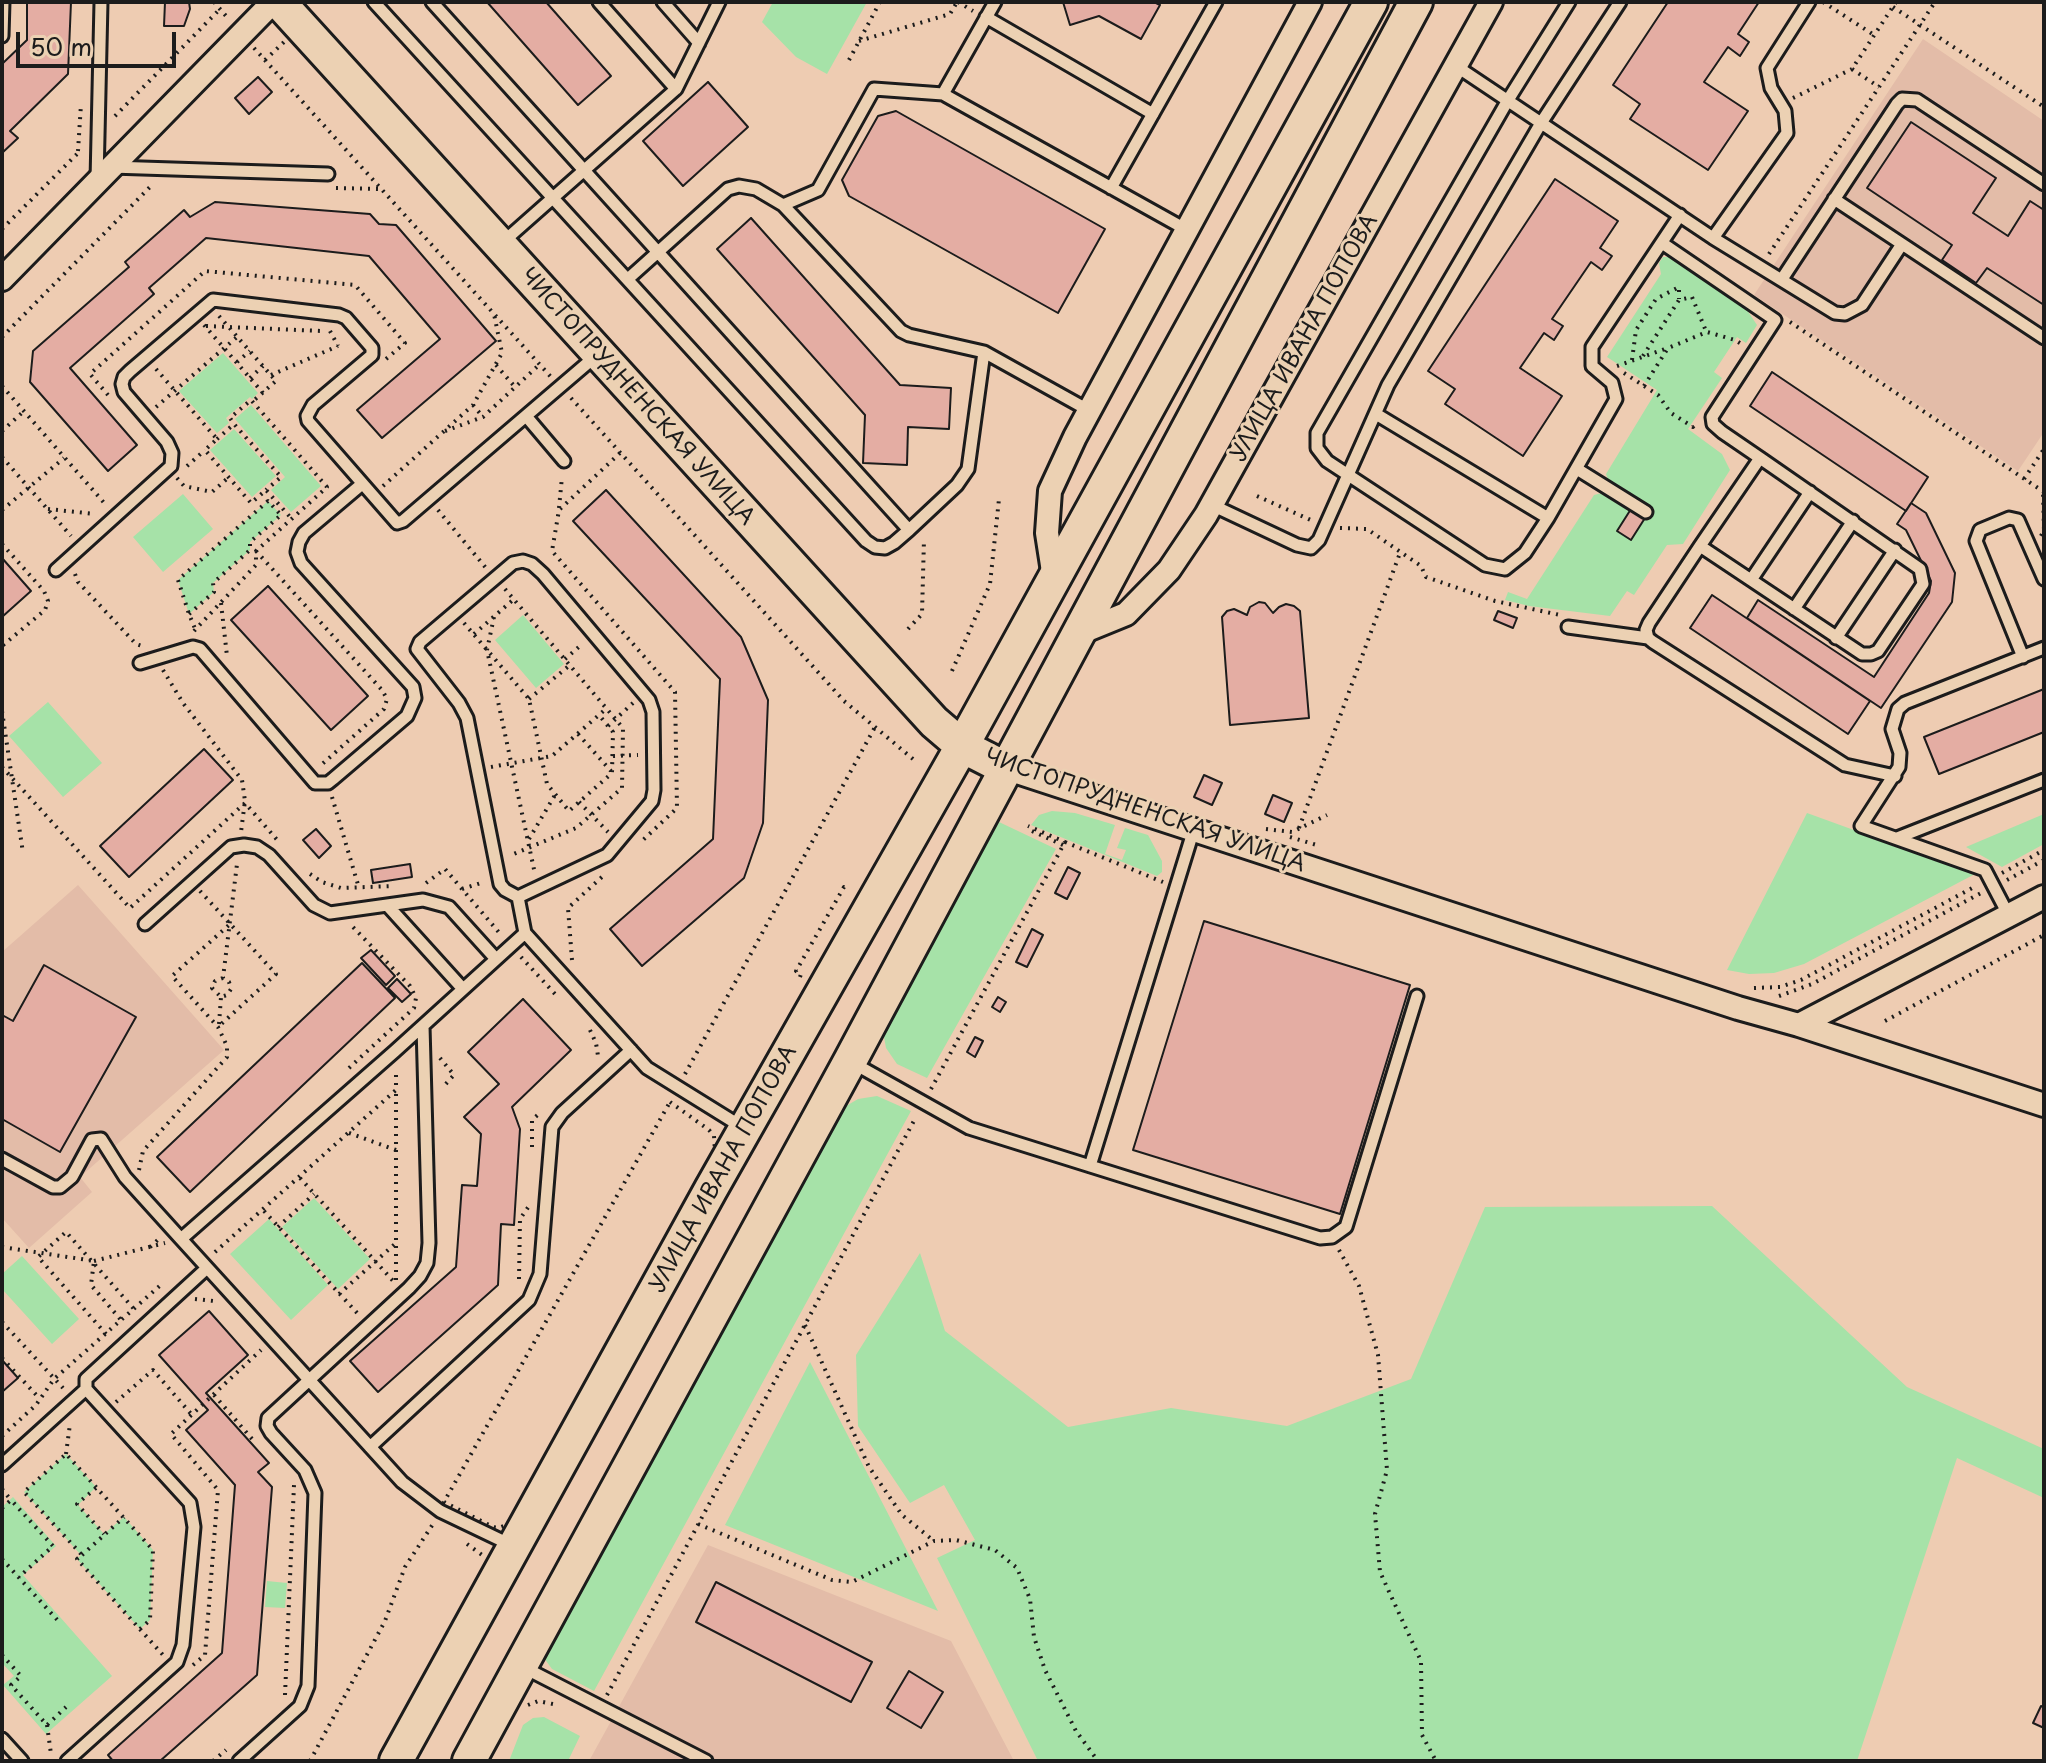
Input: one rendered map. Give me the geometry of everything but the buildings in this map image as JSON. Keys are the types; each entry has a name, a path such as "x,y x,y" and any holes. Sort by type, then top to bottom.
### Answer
{"main road":[{"name":"ЧИСТОПРУДНЕНСКАЯ УЛИЦА","path":"276,2 934,722 962,746 1005,768"},
{"name":"УЛИЦА ИВАНА ПОПОВА","path":"396,1761 513,1546 962,746 1371,2"},
{"path":"469,1761 850,1061 1416,2"}],"street":[{"path":"2,279 276,2"},
{"path":"1054,578 1047,533 1050,491 1310,2"},
{"name":"УЛИЦА ИВАНА ПОПОВА","path":"1077,634 1126,614 1169,570 1212,505 1491,2"},
{"name":"ЧИСТОПРУДНЕНСКАЯ УЛИЦА","path":"1005,768 2044,1105"},
{"path":"1799,1025 2044,897"}],"lane":[{"path":"2,36 3,2"},
{"path":"101,2 104,174 168,169 328,174"},
{"path":"374,2 866,541 875,547 885,548 894,543 957,485 968,469 984,352"},
{"path":"432,2 909,530"},
{"path":"599,2 676,89"},
{"path":"663,2 699,43"},
{"path":"500,245 676,89 719,2"},
{"path":"943,94 995,2"},
{"path":"1111,188 1216,2"},
{"path":"1569,2 1508,100 1317,433 1317,448 1327,461 1485,565 1505,569 1525,553 1548,518 1616,399 1612,383 1592,366 1592,347 1680,215"},
{"path":"1212,505 1297,545 1311,548 1319,540 1388,385 1541,123 1620,2"},
{"path":"1713,238 1787,133 1788,123 1771,88 1767,68 1809,2"},
{"path":"986,17 1153,114"},
{"path":"1456,66 1713,238 1835,313 1845,314 1862,305 1902,244"},
{"path":"783,205 818,190 874,89 943,94 1187,230"},
{"path":"1782,279 1897,104 1910,98 2044,184"},
{"path":"629,278 728,189 739,186 756,189 783,205 901,331 984,352 1090,411"},
{"path":"1834,199 2044,338"},
{"path":"1662,243 1775,320 1712,417 1713,424 1920,569 1923,584 1878,651 1862,654 1700,546"},
{"path":"56,570 171,466 172,453 167,442 124,392 122,384 124,377 182,325 208,303 218,299 339,315 346,318 361,336 373,353 313,405 307,416 308,421 397,523 598,354"},
{"path":"1376,414 1548,518"},
{"path":"526,416 564,461"},
{"path":"1648,638 1646,630 1649,623 1760,458"},
{"path":"1577,469 1646,512"},
{"path":"140,663 193,647 200,649 315,783 328,783 407,716 415,698 413,687 301,563 297,552 304,533 362,484"},
{"path":"1751,580 1810,492"},
{"path":"2023,657 1976,541 1980,530 2009,518 2018,520 2044,579"},
{"path":"1794,609 1853,521"},
{"path":"1836,638 1895,550"},
{"path":"513,563 532,564 649,700 653,712 654,796 618,843 601,859 518,897 500,884 463,711 417,649 420,642 513,563"},
{"path":"1566,622 1648,638 1845,765 1895,776"},
{"path":"2009,916 1985,870 1861,826 1895,776 1900,753 1892,729 1898,709 1905,703 2044,648"},
{"path":"1897,838 2044,780"},
{"path":"1090,1166 1194,829"},
{"path":"145,924 231,847 240,845 257,847 269,855 314,905 330,913 423,900 449,907 496,959"},
{"path":"518,897 525,933 647,1068 746,1130"},
{"path":"388,906 463,989"},
{"path":"181,1239 525,933"},
{"path":"850,1061 969,1128 1320,1238 1332,1237 1346,1227 1417,996"},
{"path":"239,1761 300,1706 308,1686 315,1493 305,1470 267,1426 268,1418 409,1288 427,1263 423,1026"},
{"path":"370,1447 529,1300 540,1274 552,1127 562,1113 631,1050"},
{"path":"2,1159 53,1187 60,1187 72,1177 92,1140 101,1139 139,1193 402,1482 440,1511 513,1546"},
{"path":"67,1761 173,1666 181,1655 194,1527 190,1503 86,1389 86,1379 207,1268"},
{"path":"2,1465 86,1389"},
{"path":"521,1666 706,1761"},
{"path":"2,1739 22,1761"}],"path":[{"path":"214,2 226,16"},
{"path":"849,60 880,2"},
{"path":"859,41 950,14 957,2"},
{"path":"1823,2 1874,35"},
{"path":"1761,266 1935,2"},
{"path":"1781,104 1852,69 1894,4 1920,25 2044,107"},
{"path":"265,60 285,41"},
{"path":"250,44 844,701 913,759"},
{"path":"1852,69 1879,87"},
{"path":"2,337 168,169"},
{"path":"116,406 90,374 205,271 355,285 405,343 384,361"},
{"path":"1632,360 1636,330 1656,299 1679,287 1679,300 1643,356"},
{"path":"1679,300 1692,297 1707,332"},
{"path":"205,450 251,503 281,477 230,418 276,381 208,303"},
{"path":"195,314 263,393"},
{"path":"378,490 473,405 502,353 494,314"},
{"path":"1775,320 1779,314 2043,492 2044,533 2029,541"},
{"path":"182,325 331,331 338,346"},
{"path":"1700,416 1693,427 1671,413 1658,395 1614,367 1707,332 1735,340 1748,348"},
{"path":"271,375 361,336"},
{"path":"145,417 237,337"},
{"path":"1644,386 1668,348"},
{"path":"237,362 250,351"},
{"path":"146,357 217,439"},
{"path":"443,432 483,417 540,364"},
{"path":"495,365 515,387"},
{"path":"250,378 263,366"},
{"path":"2,386 107,506 88,521"},
{"path":"183,636 196,630 256,565 256,551 327,487 252,402"},
{"path":"473,405 483,417"},
{"path":"2,431 24,411"},
{"path":"229,477 212,492 184,486 176,476 234,424"},
{"path":"2024,479 2044,449"},
{"path":"559,510 620,453"},
{"path":"2,457 71,536"},
{"path":"2,510 65,457"},
{"path":"564,461 552,551 675,692 677,808 628,854 579,802"},
{"path":"189,614 214,592 213,583 250,550 250,542 281,515 266,490"},
{"path":"1257,496 1325,527 1367,529 1421,566 1426,577 1566,622"},
{"path":"271,499 291,518"},
{"path":"204,640 189,614 178,580 271,499"},
{"path":"428,499 623,728 622,788 576,828 529,844 496,862 489,881 462,890"},
{"path":"952,671 990,584 999,499"},
{"path":"48,509 97,514"},
{"path":"908,629 922,614 924,516"},
{"path":"63,543 80,528"},
{"path":"2,544 44,591 48,601 45,610 2,646"},
{"path":"256,551 387,699 384,709 316,769"},
{"path":"1299,828 1400,553"},
{"path":"79,565 74,574 78,582 136,644 150,648 183,703 242,780 245,801 223,978"},
{"path":"474,634 514,599"},
{"path":"221,603 229,668"},
{"path":"455,612 529,699 547,784 569,811 612,773 613,732 599,715"},
{"path":"494,617 487,650 537,888"},
{"path":"529,699 570,665"},
{"path":"477,770 552,756 607,708"},
{"path":"2,711 23,853"},
{"path":"682,1079 875,727"},
{"path":"578,734 612,773"},
{"path":"328,783 365,910"},
{"path":"529,844 555,794"},
{"path":"1309,850 1261,830 1292,832 1327,815"},
{"path":"1027,827 1176,888"},
{"path":"1280,839 1293,837 1328,849"},
{"path":"928,1094 1064,844"},
{"path":"1773,997 1812,984 1992,883 2044,850"},
{"path":"1749,987 1768,989 1801,980 1992,883 2044,860"},
{"path":"563,957 573,968 568,908 609,871 585,881"},
{"path":"192,882 276,974 218,1027"},
{"path":"340,913 410,986 416,998 414,1008 345,1071"},
{"path":"139,1193 139,1165 143,1151 227,1057 227,1046 218,1027 172,976 230,924"},
{"path":"1885,1021 2044,935"},
{"path":"518,961 527,964 558,997"},
{"path":"221,997 231,989 229,982 223,978"},
{"path":"221,997 212,988 215,981 223,978"},
{"path":"218,1027 221,997"},
{"path":"590,1030 598,1056 592,1067"},
{"path":"387,1292 396,1284 395,1051"},
{"path":"436,1053 454,1075 438,1092"},
{"path":"207,1268 210,1257 396,1090"},
{"path":"444,1502 670,1102"},
{"path":"532,1152 532,1120 542,1111"},
{"path":"606,1697 917,1115"},
{"path":"349,1133 396,1150"},
{"path":"300,1178 396,1284"},
{"path":"278,1227 314,1194"},
{"path":"518,1292 520,1219 533,1199"},
{"path":"264,1211 359,1316 368,1308"},
{"path":"106,1334 38,1257 42,1253 66,1232 134,1309"},
{"path":"2,1247 94,1261 150,1247 172,1241 165,1234 150,1247"},
{"path":"1332,1237 1359,1286 1378,1355 1387,1470 1375,1514 1380,1572 1421,1661 1422,1735 1436,1761"},
{"path":"339,1294 396,1243"},
{"path":"94,1261 91,1285 121,1320"},
{"path":"2,1436 40,1399 54,1379 173,1275"},
{"path":"184,1301 214,1301 225,1308"},
{"path":"2,1322 74,1400"},
{"path":"805,1325 869,1467 902,1515 934,1541"},
{"path":"111,1407 153,1370 192,1415 262,1351 253,1340"},
{"path":"2,1358 40,1399"},
{"path":"214,1395 253,1440 258,1436"},
{"path":"82,1555 24,1492 66,1454 153,1550 150,1620 140,1629"},
{"path":"282,1700 286,1694 294,1487 291,1476"},
{"path":"96,1487 77,1504 104,1534"},
{"path":"2,1489 53,1546 19,1577"},
{"path":"2,1508 11,1500"},
{"path":"124,1517 77,1559 173,1666"},
{"path":"310,1761 385,1621 405,1567 433,1524"},
{"path":"698,1524 832,1580 852,1582 934,1541 956,1540 995,1550 1017,1568 1030,1599 1034,1637 1045,1670 1076,1731 1098,1761"},
{"path":"2,1559 61,1624"},
{"path":"2,1655 21,1676 11,1685 47,1725 53,1761"},
{"path":"522,1714 528,1705 538,1701 568,1710"},
{"path":"47,1725 66,1707"},
{"path":"213,1761 236,1741"}],"shaded area":[{"path":"1923,39 2044,121 2044,432 2018,471 1754,295"},
{"path":"78,885 224,1050 80,1177 92,1192 29,1248 2,1218 2,952"},
{"path":"708,1545 951,1641 1014,1761 589,1761"}],"green space":[{"path":"773,2 867,2 827,74 796,57 762,22"},
{"path":"1663,257 1672,257 1743,304 1757,325 1746,343 1737,337 1714,372 1722,378 1688,429 1722,454 1730,470 1683,544 1667,545 1634,595 1627,591 1610,616 1505,600 1508,592 1527,599 1594,495 1602,493 1630,511 1631,539 1651,509 1609,482 1606,474 1657,390 1607,357 1661,274 1659,263"},
{"path":"223,353 258,393 226,418 229,423 217,433 179,391"},
{"path":"251,405 321,486 291,512 271,490 285,477 235,419"},
{"path":"234,429 276,476 252,497 210,450"},
{"path":"183,494 213,529 163,572 133,537"},
{"path":"268,501 281,515 250,542 250,550 213,583 214,592 189,614 178,580"},
{"path":"523,615 564,664 536,688 495,640"},
{"path":"48,702 102,763 63,797 9,736"},
{"path":"1052,811 1075,813 1115,825 1105,854 1122,860 1126,850 1117,848 1125,828 1148,835 1162,861 1162,872 1157,876 1031,825 1039,815"},
{"path":"1807,813 1975,874 1804,964 1774,973 1749,974 1727,970"},
{"path":"2044,814 2044,844 2002,867 1966,847"},
{"path":"999,822 1056,849 927,1078 897,1064 886,1048 883,1031"},
{"path":"877,1096 911,1111 594,1691 552,1669 544,1658 544,1649 841,1109 858,1099"},
{"path":"314,1198 370,1259 338,1289 282,1227"},
{"path":"1712,1206 1907,1387 2044,1449 2044,1498 1957,1458 1857,1761 1038,1761 937,1558 975,1540 944,1485 910,1503 858,1426 856,1355 920,1253 945,1331 1068,1427 1171,1408 1287,1426 1411,1379 1485,1207"},
{"path":"269,1219 328,1285 291,1320 230,1254"},
{"path":"22,1256 79,1319 52,1344 2,1289 2,1274"},
{"path":"810,1362 938,1611 725,1525"},
{"path":"66,1454 96,1487 78,1505 104,1534 124,1517 153,1550 150,1620 140,1629 77,1559 81,1555 24,1492"},
{"path":"13,1497 56,1546 23,1575 112,1676 46,1734 3,1685 14,1676 2,1663 2,1507"},
{"path":"267,1581 287,1583 285,1608 265,1607"},
{"path":"544,1717 580,1736 568,1761 509,1761 523,1725 533,1718"}]}
